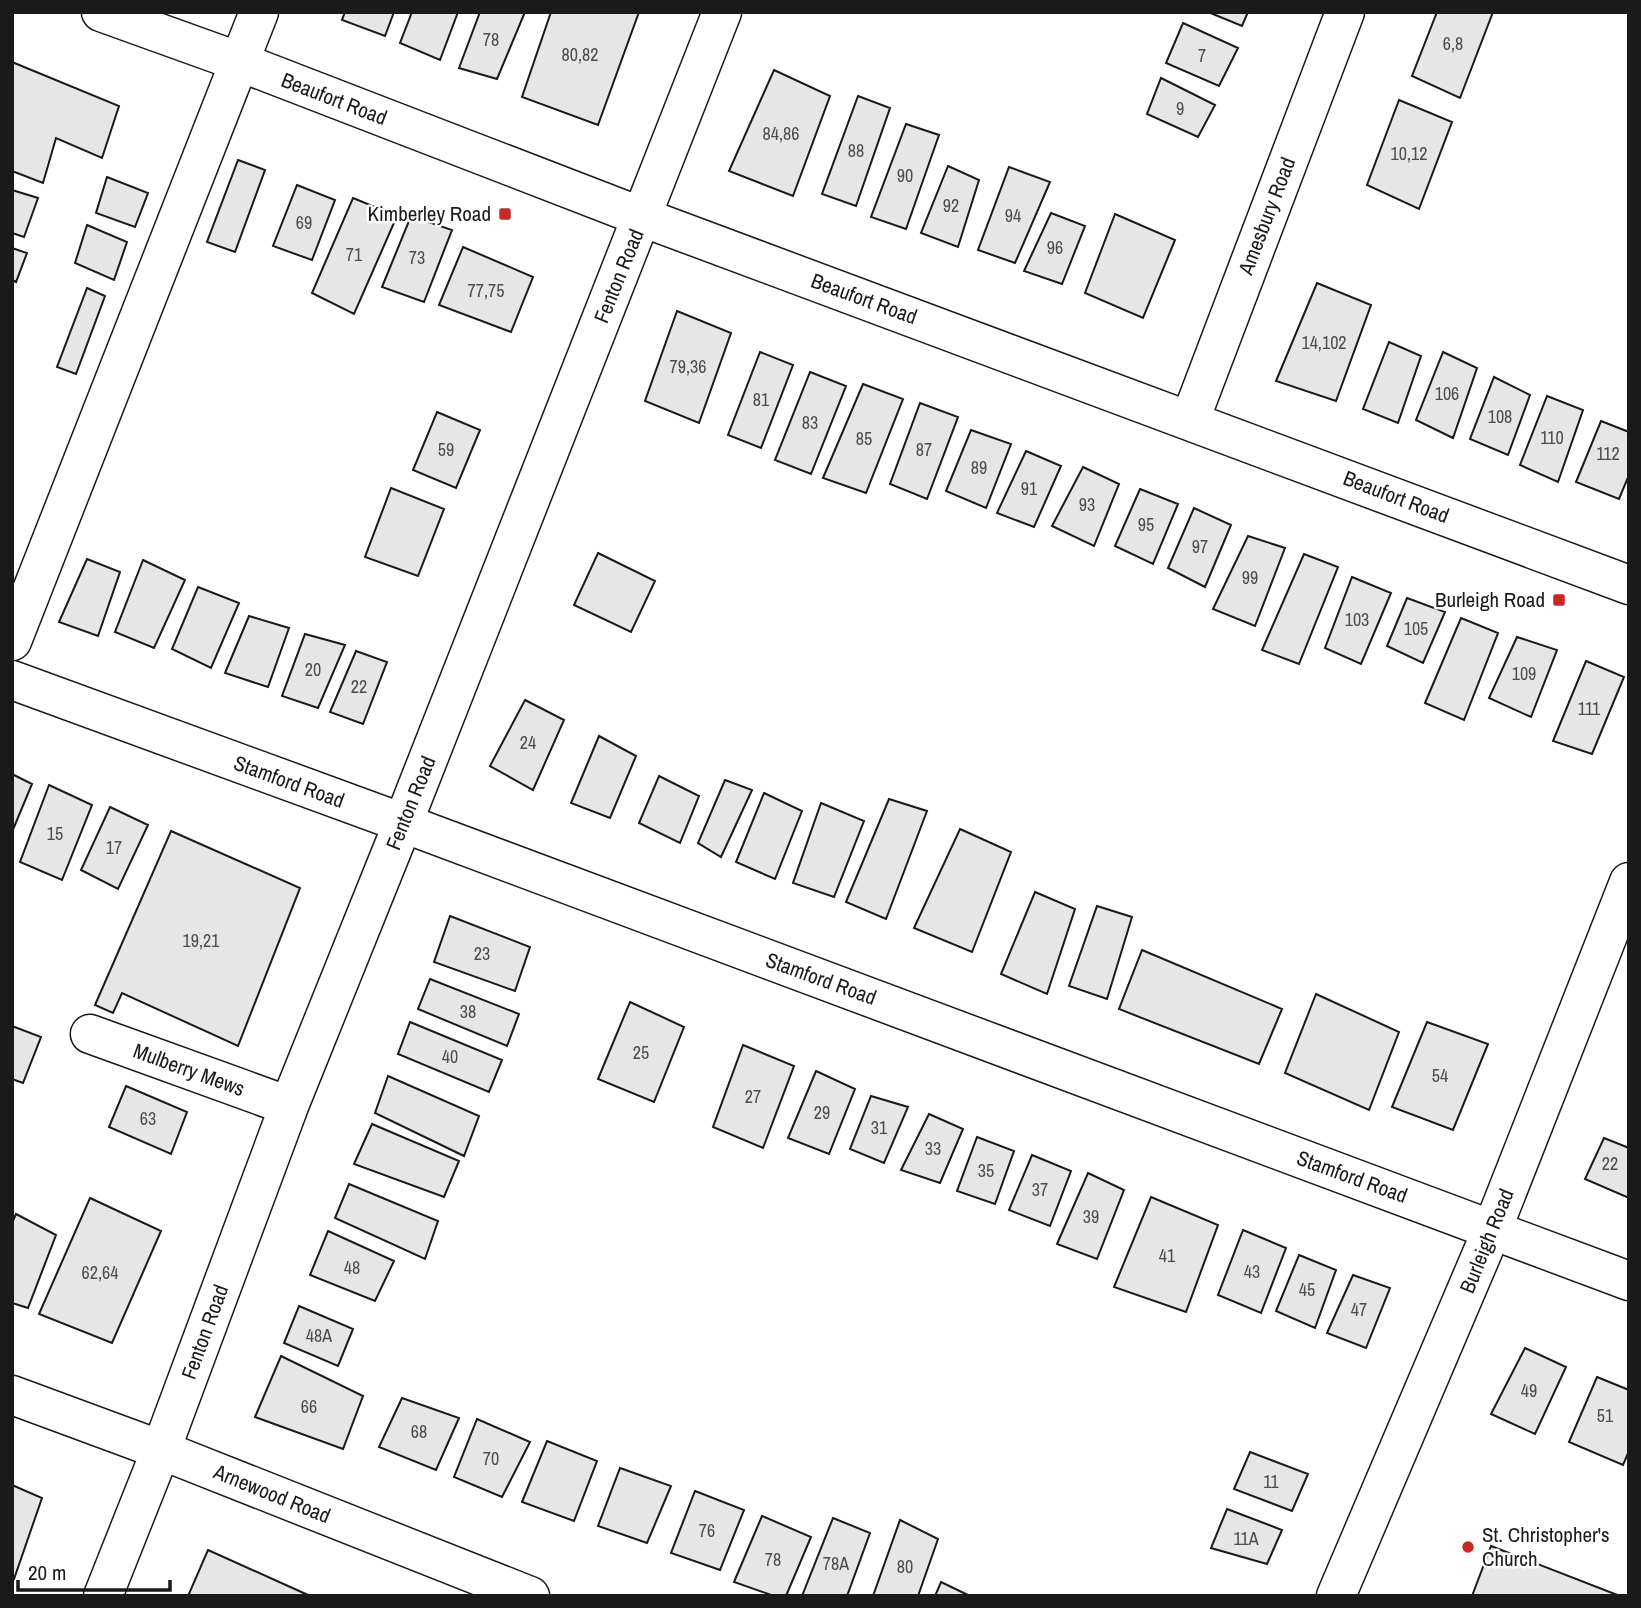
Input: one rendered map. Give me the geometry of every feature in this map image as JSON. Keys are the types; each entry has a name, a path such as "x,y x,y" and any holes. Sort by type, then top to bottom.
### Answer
{"street":[{"name":"Beaufort Road","path":"101,12 1629,585"},
{"path":"12,641 259,12"},
{"name":"Fenton Road","path":"103,1596 161,1450 289,1107 722,12"},
{"name":"Amesbury Road","path":"1190,420 1345,12"},
{"name":"Stamford Road","path":"12,680 403,823 1629,1281"},
{"name":"Burleigh Road","path":"1336,1596 1492,1230 1629,882"},
{"name":"Mulberry Mews","path":"90,1034 289,1107"},
{"name":"Arnewood Road","path":"12,1395 161,1450 530,1596"}],"building":[{"path":"345,12 394,12 385,36 342,20"},
{"path":"412,12 458,12 440,60 400,43"},
{"path":"480,12 525,12 497,79 459,68"},
{"path":"551,12 639,12 598,125 522,97"},
{"path":"1208,12 1248,12 1242,26"},
{"path":"1437,12 1493,12 1460,98 1412,76"},
{"path":"1183,23 1238,48 1219,86 1166,63"},
{"path":"12,62 119,106 102,158 56,138 43,183 12,171"},
{"path":"774,70 830,96 793,196 729,171"},
{"path":"1161,78 1215,105 1198,137 1147,114"},
{"path":"858,96 890,108 856,206 822,194"},
{"path":"1399,100 1452,122 1419,209 1367,185"},
{"path":"906,124 939,135 906,229 871,217"},
{"path":"238,160 265,170 235,252 207,242"},
{"path":"948,166 979,180 958,247 921,233"},
{"path":"1009,167 1050,182 1015,263 978,250"},
{"path":"107,177 148,193 135,227 96,213"},
{"path":"297,185 335,200 312,260 273,246"},
{"path":"12,190 38,198 24,237 12,233"},
{"path":"353,198 397,216 354,314 312,293"},
{"path":"1051,213 1085,226 1062,284 1024,271"},
{"path":"1115,214 1175,240 1143,318 1085,293"},
{"path":"411,216 452,230 424,302 382,287"},
{"path":"87,225 127,242 114,280 75,263"},
{"path":"463,247 533,277 511,332 439,305"},
{"path":"12,248 27,253 16,282 12,280"},
{"path":"1317,283 1371,305 1336,401 1276,381"},
{"path":"87,288 105,296 76,374 57,367"},
{"path":"677,311 731,333 699,423 645,401"},
{"path":"1389,342 1421,356 1398,423 1363,409"},
{"path":"760,352 793,365 761,448 728,435"},
{"path":"1443,352 1477,368 1453,438 1416,420"},
{"path":"810,372 846,386 811,474 775,460"},
{"path":"1494,377 1530,395 1508,455 1470,439"},
{"path":"863,384 903,399 866,493 823,478"},
{"path":"1547,396 1583,410 1558,482 1520,465"},
{"path":"920,403 958,417 927,499 890,484"},
{"path":"437,412 480,430 456,488 413,470"},
{"path":"1601,421 1629,432 1629,475 1619,499 1576,482"},
{"path":"971,430 1011,444 986,508 946,491"},
{"path":"1026,451 1061,466 1034,527 997,513"},
{"path":"1083,467 1119,484 1094,546 1052,526"},
{"path":"391,488 444,509 418,576 365,557"},
{"path":"1140,489 1178,504 1153,564 1115,546"},
{"path":"1194,508 1231,525 1205,587 1168,568"},
{"path":"1248,536 1285,548 1255,626 1213,609"},
{"path":"598,553 655,581 631,632 574,605"},
{"path":"1304,554 1338,567 1299,664 1262,650"},
{"path":"87,559 120,572 98,636 59,622"},
{"path":"143,560 185,580 154,648 115,632"},
{"path":"1352,577 1391,593 1361,664 1325,648"},
{"path":"198,587 239,603 211,668 172,649"},
{"path":"1407,598 1445,612 1423,663 1387,646"},
{"path":"249,616 289,628 268,687 225,673"},
{"path":"1461,618 1498,633 1464,720 1425,703"},
{"path":"305,634 345,645 318,708 282,696"},
{"path":"1517,637 1557,650 1531,717 1489,698"},
{"path":"356,651 387,662 363,724 330,712"},
{"path":"1586,661 1624,677 1592,754 1553,741"},
{"path":"525,700 564,720 533,790 490,766"},
{"path":"599,736 636,756 610,818 571,803"},
{"path":"12,774 32,784 12,832"},
{"path":"659,776 699,796 680,843 639,823"},
{"path":"725,780 752,790 721,857 698,843"},
{"path":"49,785 92,805 62,880 20,862"},
{"path":"764,793 802,811 775,879 736,862"},
{"path":"889,799 927,811 886,919 846,902"},
{"path":"821,803 864,821 834,897 793,883"},
{"path":"110,807 148,825 118,889 81,870"},
{"path":"960,829 1011,852 972,952 914,928"},
{"path":"171,831 300,888 238,1046 122,993 113,1013 95,1005"},
{"path":"1035,892 1075,909 1047,994 1001,974"},
{"path":"1097,906 1132,917 1107,999 1069,986"},
{"path":"450,916 530,947 515,991 434,962"},
{"path":"1142,950 1282,1009 1259,1064 1119,1009"},
{"path":"430,979 519,1014 507,1046 418,1009"},
{"path":"1316,994 1399,1032 1369,1110 1285,1073"},
{"path":"630,1002 684,1027 654,1102 598,1079"},
{"path":"410,1022 502,1060 489,1092 398,1054"},
{"path":"1427,1022 1488,1044 1453,1130 1392,1107"},
{"path":"12,1026 41,1037 23,1083 12,1079"},
{"path":"743,1045 794,1066 763,1148 713,1127"},
{"path":"816,1071 855,1089 829,1154 788,1138"},
{"path":"388,1076 479,1116 464,1156 375,1113"},
{"path":"126,1086 187,1112 171,1154 109,1127"},
{"path":"871,1096 908,1107 884,1163 850,1149"},
{"path":"929,1114 963,1129 940,1183 901,1170"},
{"path":"372,1124 459,1161 444,1197 354,1164"},
{"path":"977,1137 1014,1151 995,1204 957,1191"},
{"path":"1604,1138 1629,1148 1629,1198 1585,1179"},
{"path":"1032,1155 1071,1171 1050,1226 1009,1210"},
{"path":"1088,1173 1124,1190 1097,1259 1057,1244"},
{"path":"349,1184 438,1221 425,1259 335,1218"},
{"path":"1151,1197 1218,1225 1186,1312 1114,1287"},
{"path":"90,1198 161,1231 112,1343 39,1314"},
{"path":"16,1214 56,1235 28,1308 12,1303 12,1223"},
{"path":"1243,1230 1286,1248 1261,1313 1218,1295"},
{"path":"328,1231 394,1261 375,1301 310,1275"},
{"path":"1299,1255 1336,1270 1315,1328 1276,1311"},
{"path":"1353,1275 1390,1288 1366,1348 1327,1333"},
{"path":"299,1306 353,1329 338,1366 284,1343"},
{"path":"1525,1348 1566,1367 1535,1434 1491,1414"},
{"path":"281,1356 363,1396 343,1449 255,1417"},
{"path":"1597,1377 1629,1390 1629,1451 1623,1465 1569,1442"},
{"path":"402,1398 459,1418 436,1470 379,1447"},
{"path":"477,1419 530,1442 502,1497 454,1477"},
{"path":"547,1441 597,1461 574,1521 522,1502"},
{"path":"1250,1452 1308,1474 1292,1511 1234,1489"},
{"path":"620,1468 671,1486 647,1543 598,1526"},
{"path":"12,1485 42,1498 14,1579 12,1578"},
{"path":"695,1491 744,1510 720,1570 671,1553"},
{"path":"1227,1509 1282,1530 1267,1564 1211,1548"},
{"path":"762,1516 811,1537 786,1596 774,1596 734,1582"},
{"path":"833,1518 870,1533 847,1596 802,1596"},
{"path":"900,1520 938,1539 918,1596 873,1596"},
{"path":"1491,1546 1620,1596 1472,1596"},
{"path":"208,1550 308,1595 308,1596 188,1596"},
{"path":"941,1582 970,1596 935,1596"}],"place":[{"name":"Kimberley Road","path":"505,214"},
{"name":"Burleigh Road","path":"1559,600"},
{"name":"St. Christopher's Church","path":"1468,1547"}]}
